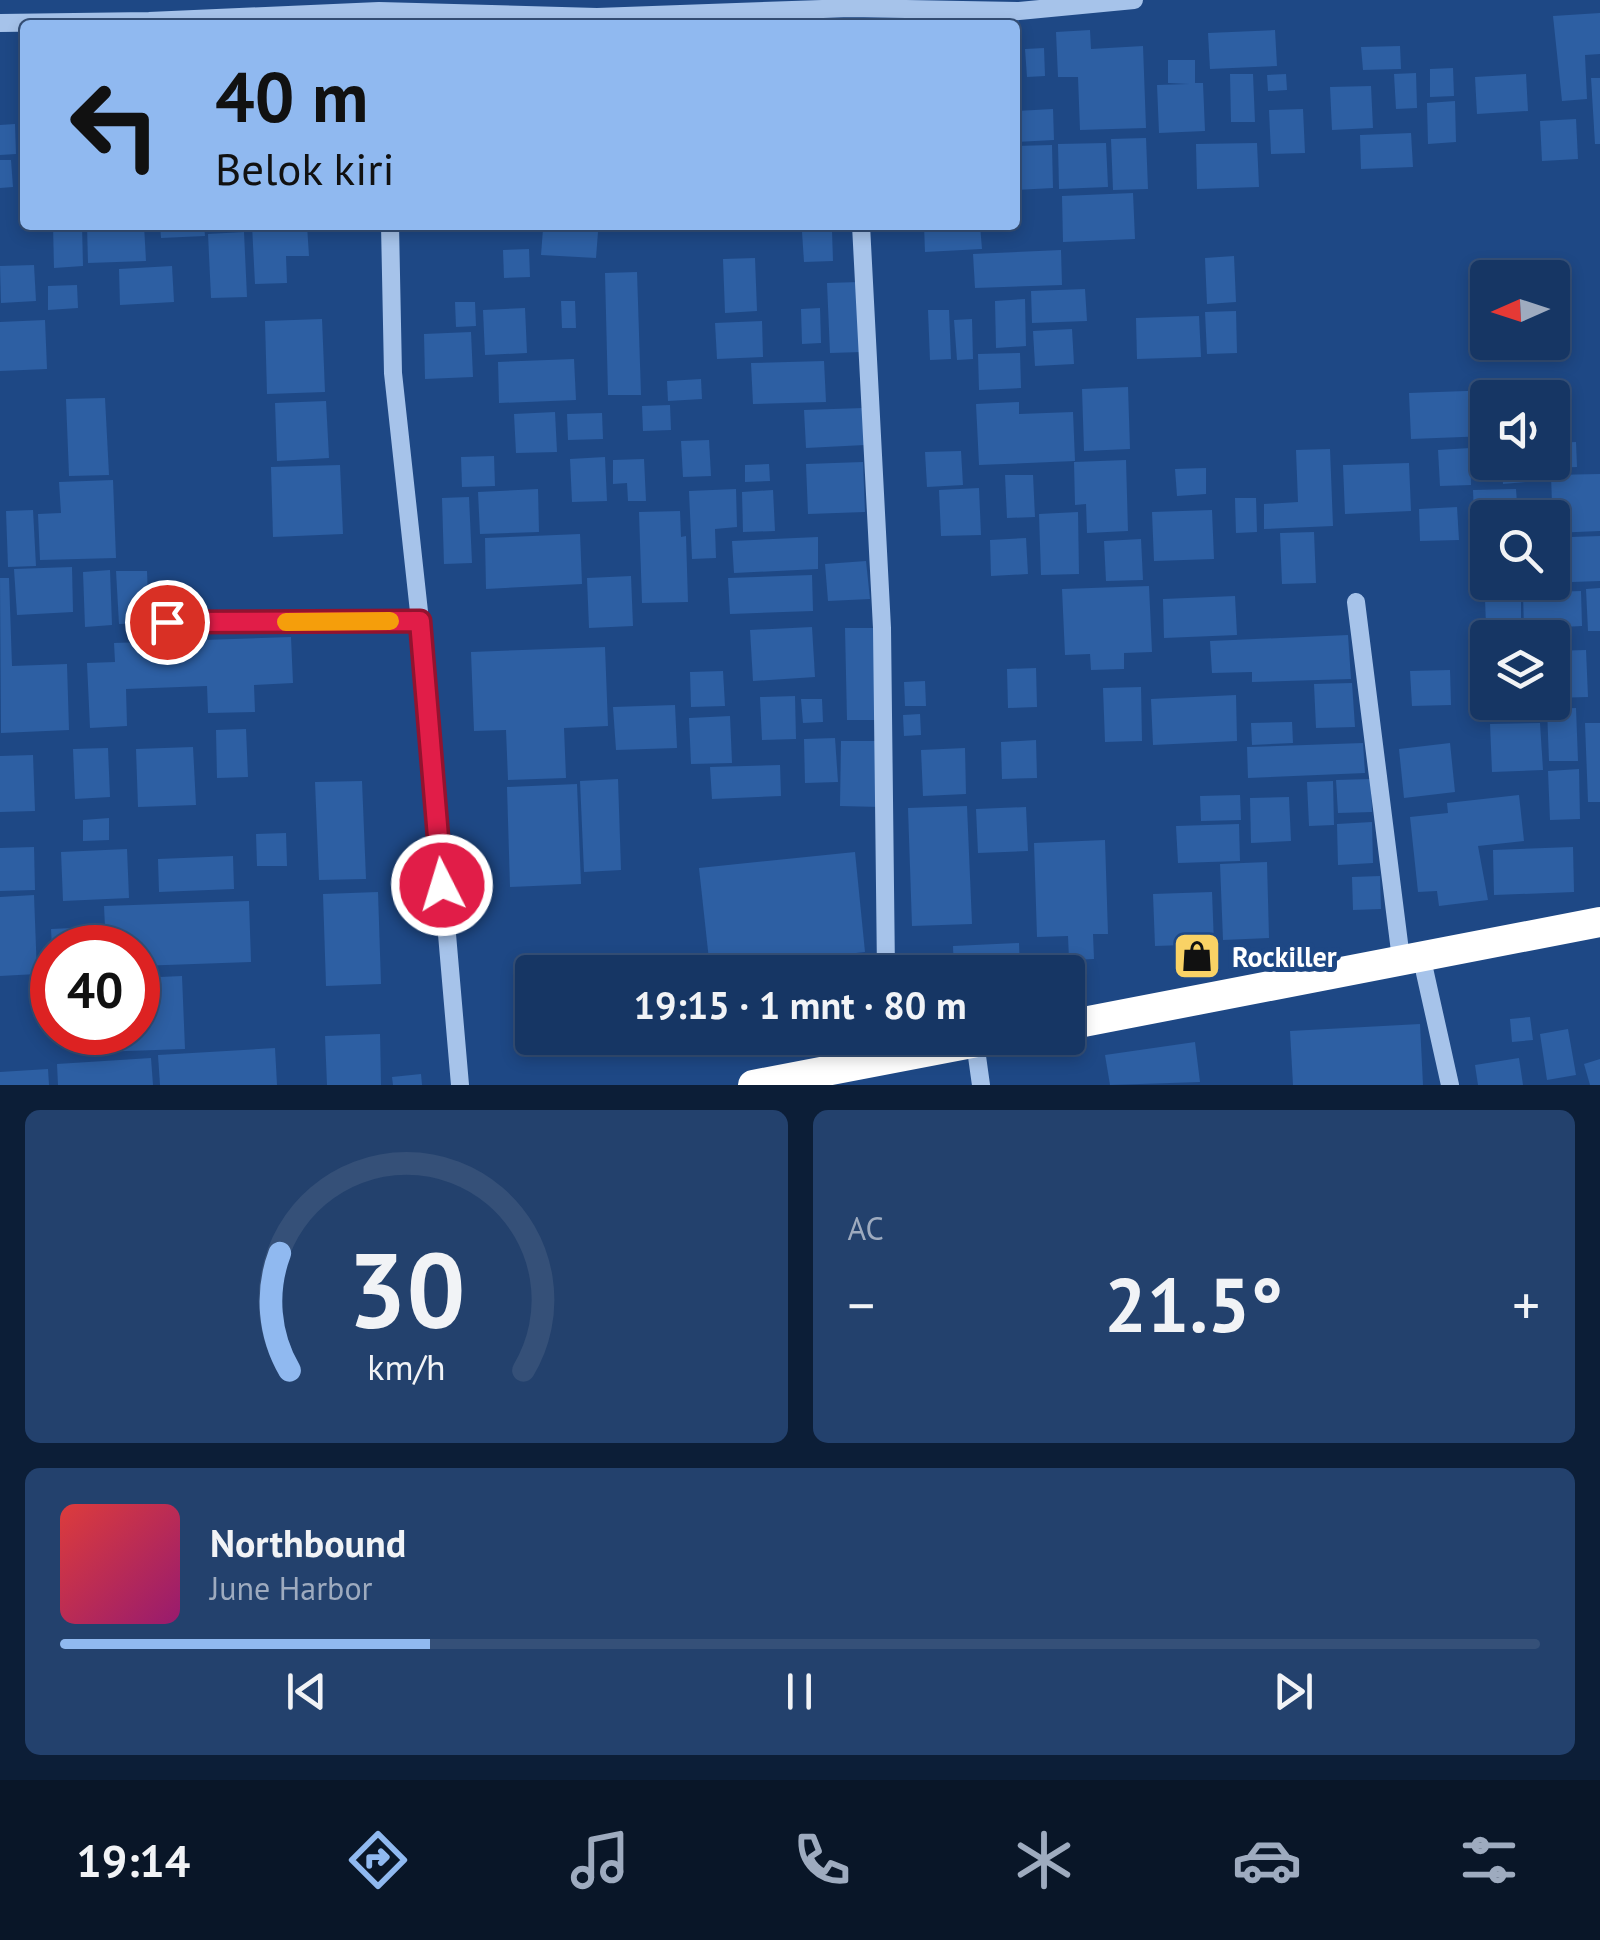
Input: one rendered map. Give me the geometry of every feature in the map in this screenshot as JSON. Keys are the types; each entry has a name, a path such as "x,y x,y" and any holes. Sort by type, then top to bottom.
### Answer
{"highway":[{"path":"1085,1022 1600,922"},
{"path":"754,1085 866,1055"}],"street":[{"path":"175,20 380,12 596,17 1019,11 1134,0"},
{"path":"390,230 393,374 420,621 460,1085"},
{"path":"861,230 882,628 886,955"},
{"path":"1356,602 1410,957 1450,1085"},
{"path":"167,622 420,621"},
{"path":"981,1085 984,1055"}],"building":[{"path":"1600,13 1600,54 1585,55 1587,99 1562,101 1553,16"},
{"path":"1090,30 1091,49 1143,46 1146,128 1080,130 1078,77 1058,77 1056,32"},
{"path":"1275,30 1277,66 1210,69 1208,33"},
{"path":"1400,46 1401,69 1363,70 1361,47"},
{"path":"1044,48 1045,76 1027,77 1025,49"},
{"path":"1168,60 1195,60 1195,83 1203,83 1205,131 1159,133 1157,85 1189,84 1168,83"},
{"path":"1453,68 1454,96 1430,97 1430,69"},
{"path":"1416,73 1417,108 1396,109 1394,74"},
{"path":"1230,74 1253,74 1255,122 1231,122"},
{"path":"1286,74 1287,90 1268,91 1267,75"},
{"path":"1526,74 1528,111 1477,114 1475,77"},
{"path":"1591,78 1600,78 1600,144 1595,144"},
{"path":"1371,86 1373,128 1332,130 1330,87"},
{"path":"1455,101 1456,142 1428,144 1427,103"},
{"path":"1053,109 1054,140 1020,142 1020,111"},
{"path":"1303,109 1305,153 1271,154 1269,110"},
{"path":"1576,119 1578,159 1542,161 1540,121"},
{"path":"15,124 16,154 0,155 0,125"},
{"path":"1411,133 1413,167 1361,169 1360,135"},
{"path":"1146,138 1148,189 1113,190 1111,139"},
{"path":"1106,143 1108,187 1059,189 1058,144"},
{"path":"1257,143 1259,187 1197,189 1196,144"},
{"path":"1052,145 1053,188 1020,190 1020,146"},
{"path":"0,160 11,160 13,187 0,188"},
{"path":"1133,193 1135,239 1063,242 1062,196"},
{"path":"53,230 82,230 83,266 54,268"},
{"path":"87,230 144,230 146,261 88,263"},
{"path":"160,230 204,230 205,236 161,238"},
{"path":"252,230 307,230 309,256 286,256 287,283 255,284"},
{"path":"543,230 598,232 596,258 541,255"},
{"path":"924,230 980,230 982,249 925,252"},
{"path":"832,231 833,261 804,262 802,232"},
{"path":"244,232 247,297 211,298 208,234"},
{"path":"529,249 530,277 504,278 503,250"},
{"path":"1061,250 1062,285 975,288 973,254"},
{"path":"1234,256 1236,302 1207,304 1205,258"},
{"path":"755,258 757,311 725,313 723,259"},
{"path":"34,265 36,301 1,303 0,266"},
{"path":"172,266 174,302 120,305 119,269"},
{"path":"637,272 641,395 608,395 605,273"},
{"path":"859,282 862,352 830,353 827,283"},
{"path":"77,285 78,308 48,310 48,286"},
{"path":"1085,289 1087,321 1032,323 1031,291"},
{"path":"1025,299 1026,346 996,348 995,301"},
{"path":"561,301 575,301 576,328 562,328"},
{"path":"455,302 475,302 476,326 456,327"},
{"path":"525,308 527,353 485,355 483,310"},
{"path":"820,308 821,343 802,344 801,309"},
{"path":"928,310 949,310 951,359 930,360"},
{"path":"1236,311 1237,353 1207,354 1205,312"},
{"path":"1199,316 1201,357 1137,359 1136,318"},
{"path":"322,319 325,392 267,394 265,321"},
{"path":"972,319 973,359 957,360 954,320"},
{"path":"45,320 47,369 0,371 0,322"},
{"path":"762,321 763,357 717,359 715,323"},
{"path":"1072,329 1074,364 1035,366 1033,331"},
{"path":"471,332 473,377 425,379 424,334"},
{"path":"1020,353 1021,388 979,390 978,354"},
{"path":"574,359 576,400 499,403 498,362"},
{"path":"824,361 826,402 753,404 751,363"},
{"path":"701,379 702,399 668,401 667,381"},
{"path":"1128,387 1130,449 1084,451 1082,389"},
{"path":"1470,391 1470,437 1411,439 1409,393"},
{"path":"105,398 109,475 69,476 66,399"},
{"path":"326,401 329,458 277,461 275,403"},
{"path":"1019,402 1019,414 1073,412 1075,461 979,465 976,404"},
{"path":"670,405 671,430 643,431 642,406"},
{"path":"863,408 865,445 806,448 804,410"},
{"path":"555,412 557,452 516,453 514,414"},
{"path":"602,413 603,439 568,440 567,414"},
{"path":"709,440 711,476 683,477 681,441"},
{"path":"1570,442 1576,442 1577,467 1570,467"},
{"path":"1470,448 1471,485 1440,486 1438,450"},
{"path":"1330,449 1333,526 1264,529 1264,504 1298,502 1296,450"},
{"path":"961,451 963,485 927,487 925,452"},
{"path":"494,456 495,486 462,487 461,457"},
{"path":"605,457 607,501 572,502 570,459"},
{"path":"644,459 646,501 628,501 627,483 613,484 613,460"},
{"path":"1126,460 1128,531 1087,533 1086,504 1075,505 1074,462"},
{"path":"863,462 865,512 808,514 806,464"},
{"path":"1409,463 1411,511 1345,514 1343,465"},
{"path":"769,464 770,481 745,482 745,465"},
{"path":"340,465 343,534 273,537 271,467"},
{"path":"1206,468 1206,494 1177,496 1175,469"},
{"path":"1600,474 1600,531 1570,532 1570,500 1552,500 1551,480 1570,480 1570,475"},
{"path":"1005,475 1033,475 1035,517 1007,518"},
{"path":"113,480 116,558 40,560 38,514 61,513 59,482"},
{"path":"1503,480 1526,480 1526,482 1503,484"},
{"path":"979,488 981,535 941,536 939,490"},
{"path":"538,489 539,532 480,534 478,492"},
{"path":"736,489 737,527 715,529 716,558 692,559 689,491"},
{"path":"1516,489 1517,500 1473,500 1473,490"},
{"path":"773,490 775,531 743,532 742,492"},
{"path":"469,497 472,563 444,564 442,498"},
{"path":"1235,498 1256,498 1257,532 1236,533"},
{"path":"1457,507 1459,540 1420,541 1419,509"},
{"path":"33,510 36,566 8,567 6,511"},
{"path":"1212,510 1214,559 1154,561 1152,512"},
{"path":"680,511 681,537 686,536 688,602 642,603 639,512"},
{"path":"1078,512 1079,574 1041,575 1039,514"},
{"path":"1314,532 1316,583 1282,584 1280,533"},
{"path":"580,534 582,584 486,589 485,538"},
{"path":"1600,536 1600,581 1572,582 1571,537"},
{"path":"818,537 818,569 734,573 732,541"},
{"path":"1026,538 1028,574 991,576 990,540"},
{"path":"1141,539 1143,580 1106,581 1104,541"},
{"path":"866,561 870,599 828,601 825,564"},
{"path":"72,567 73,612 17,615 14,569"},
{"path":"110,570 112,625 85,627 83,572"},
{"path":"116,571 147,571 149,623 119,624"},
{"path":"812,575 813,611 730,614 728,578"},
{"path":"631,576 633,626 589,628 587,578"},
{"path":"0,578 9,578 12,666 67,664 69,730 1,733"},
{"path":"1149,586 1152,652 1124,653 1124,669 1091,670 1090,654 1065,655 1062,589"},
{"path":"1600,588 1600,631 1588,631 1586,589"},
{"path":"1570,591 1581,591 1582,626 1570,627 1570,620 1524,620 1523,600 1570,600"},
{"path":"1235,596 1237,635 1164,638 1163,599"},
{"path":"1485,600 1521,600 1521,620 1486,620"},
{"path":"812,627 815,677 753,681 750,630"},
{"path":"845,628 880,628 882,720 847,720"},
{"path":"1348,635 1351,679 1252,682 1252,672 1212,673 1210,641"},
{"path":"291,637 293,683 254,685 255,712 208,713 207,686 126,689 127,726 90,728 87,663 115,662 114,643"},
{"path":"605,647 608,726 564,728 566,778 508,780 506,730 474,731 471,652"},
{"path":"1570,650 1586,650 1588,697 1570,698"},
{"path":"1036,668 1037,707 1008,708 1007,669"},
{"path":"1450,670 1451,705 1412,706 1410,671"},
{"path":"723,671 725,706 691,707 690,672"},
{"path":"925,681 926,706 905,706 904,682"},
{"path":"1352,683 1355,727 1316,728 1314,684"},
{"path":"1141,687 1142,741 1105,742 1103,688"},
{"path":"1236,695 1237,741 1153,745 1151,699"},
{"path":"795,696 796,739 762,740 760,697"},
{"path":"801,699 822,699 823,722 803,723"},
{"path":"675,705 677,748 616,750 613,707"},
{"path":"1570,708 1576,708 1578,761 1549,761 1547,720 1570,720"},
{"path":"920,714 921,735 904,736 903,715"},
{"path":"730,716 732,763 691,764 689,718"},
{"path":"1292,722 1293,743 1252,745 1251,723"},
{"path":"1540,723 1543,770 1492,772 1490,724"},
{"path":"1585,723 1600,723 1600,802 1588,802"},
{"path":"246,729 248,777 217,778 216,730"},
{"path":"835,738 838,782 805,783 804,739"},
{"path":"1036,740 1037,778 1002,779 1001,742"},
{"path":"841,741 882,741 881,807 840,806"},
{"path":"1363,743 1365,773 1248,778 1247,747"},
{"path":"1450,743 1455,792 1404,798 1399,749"},
{"path":"193,747 196,805 138,807 136,749"},
{"path":"108,748 110,797 75,799 73,749"},
{"path":"965,748 966,794 923,796 921,750"},
{"path":"33,755 35,811 0,812 0,756"},
{"path":"780,765 781,796 712,799 710,767"},
{"path":"1579,769 1580,819 1550,820 1548,771"},
{"path":"618,779 621,870 584,872 580,781"},
{"path":"1371,779 1372,812 1338,813 1336,780"},
{"path":"362,781 366,879 319,880 315,782"},
{"path":"1333,781 1334,825 1309,826 1307,782"},
{"path":"577,784 581,884 510,887 507,787"},
{"path":"1240,795 1241,820 1201,821 1200,796"},
{"path":"1519,795 1524,841 1478,846 1488,900 1439,906 1437,891 1418,892 1410,817 1448,813 1447,803"},
{"path":"1289,797 1291,841 1251,843 1250,798"},
{"path":"967,806 972,924 912,926 908,808"},
{"path":"1026,807 1028,851 978,853 976,809"},
{"path":"109,818 109,840 83,841 83,820"},
{"path":"1372,822 1373,863 1338,865 1337,824"},
{"path":"1239,824 1240,861 1178,863 1176,826"},
{"path":"286,833 287,866 257,866 256,834"},
{"path":"1105,840 1108,934 1093,934 1094,959 1069,955 1068,936 1037,937 1034,843"},
{"path":"34,847 35,890 0,891 0,848"},
{"path":"1573,847 1574,892 1494,895 1493,850"},
{"path":"127,849 129,898 63,901 61,852"},
{"path":"855,852 865,952 708,955 699,868"},
{"path":"233,856 234,889 159,892 158,859"},
{"path":"1267,862 1269,938 1223,940 1220,864"},
{"path":"1380,876 1381,909 1353,910 1352,877"},
{"path":"378,892 381,984 326,986 323,894"},
{"path":"1212,892 1214,944 1155,946 1153,894"},
{"path":"34,895 30,974 0,976 0,897"},
{"path":"249,901 251,962 160,965 160,925 105,925 104,906"},
{"path":"1019,943 1019,955 953,955 953,946"},
{"path":"182,976 185,1049 160,1050 160,977"},
{"path":"1530,1017 1533,1040 1512,1042 1510,1019"},
{"path":"1420,1024 1423,1085 1293,1085 1290,1031"},
{"path":"1568,1029 1576,1075 1547,1080 1540,1034"},
{"path":"380,1034 381,1085 327,1085 325,1036"},
{"path":"1195,1042 1200,1082 1110,1085 1105,1055"},
{"path":"275,1048 277,1085 160,1085 160,1055"},
{"path":"151,1058 153,1085 58,1085 57,1064"},
{"path":"1519,1058 1523,1085 1478,1085 1475,1065"},
{"path":"1600,1059 1600,1085 1590,1085 1584,1064"},
{"path":"48,1069 49,1085 0,1085 0,1072"},
{"path":"421,1074 422,1085 393,1085 392,1077"}],"slow traffic":[{"path":"286,622 390,621"}],"place":[{"name":"Rockiller","path":"1197,956"}],"route":[{"path":"167,622 420,621 442,885"}]}
